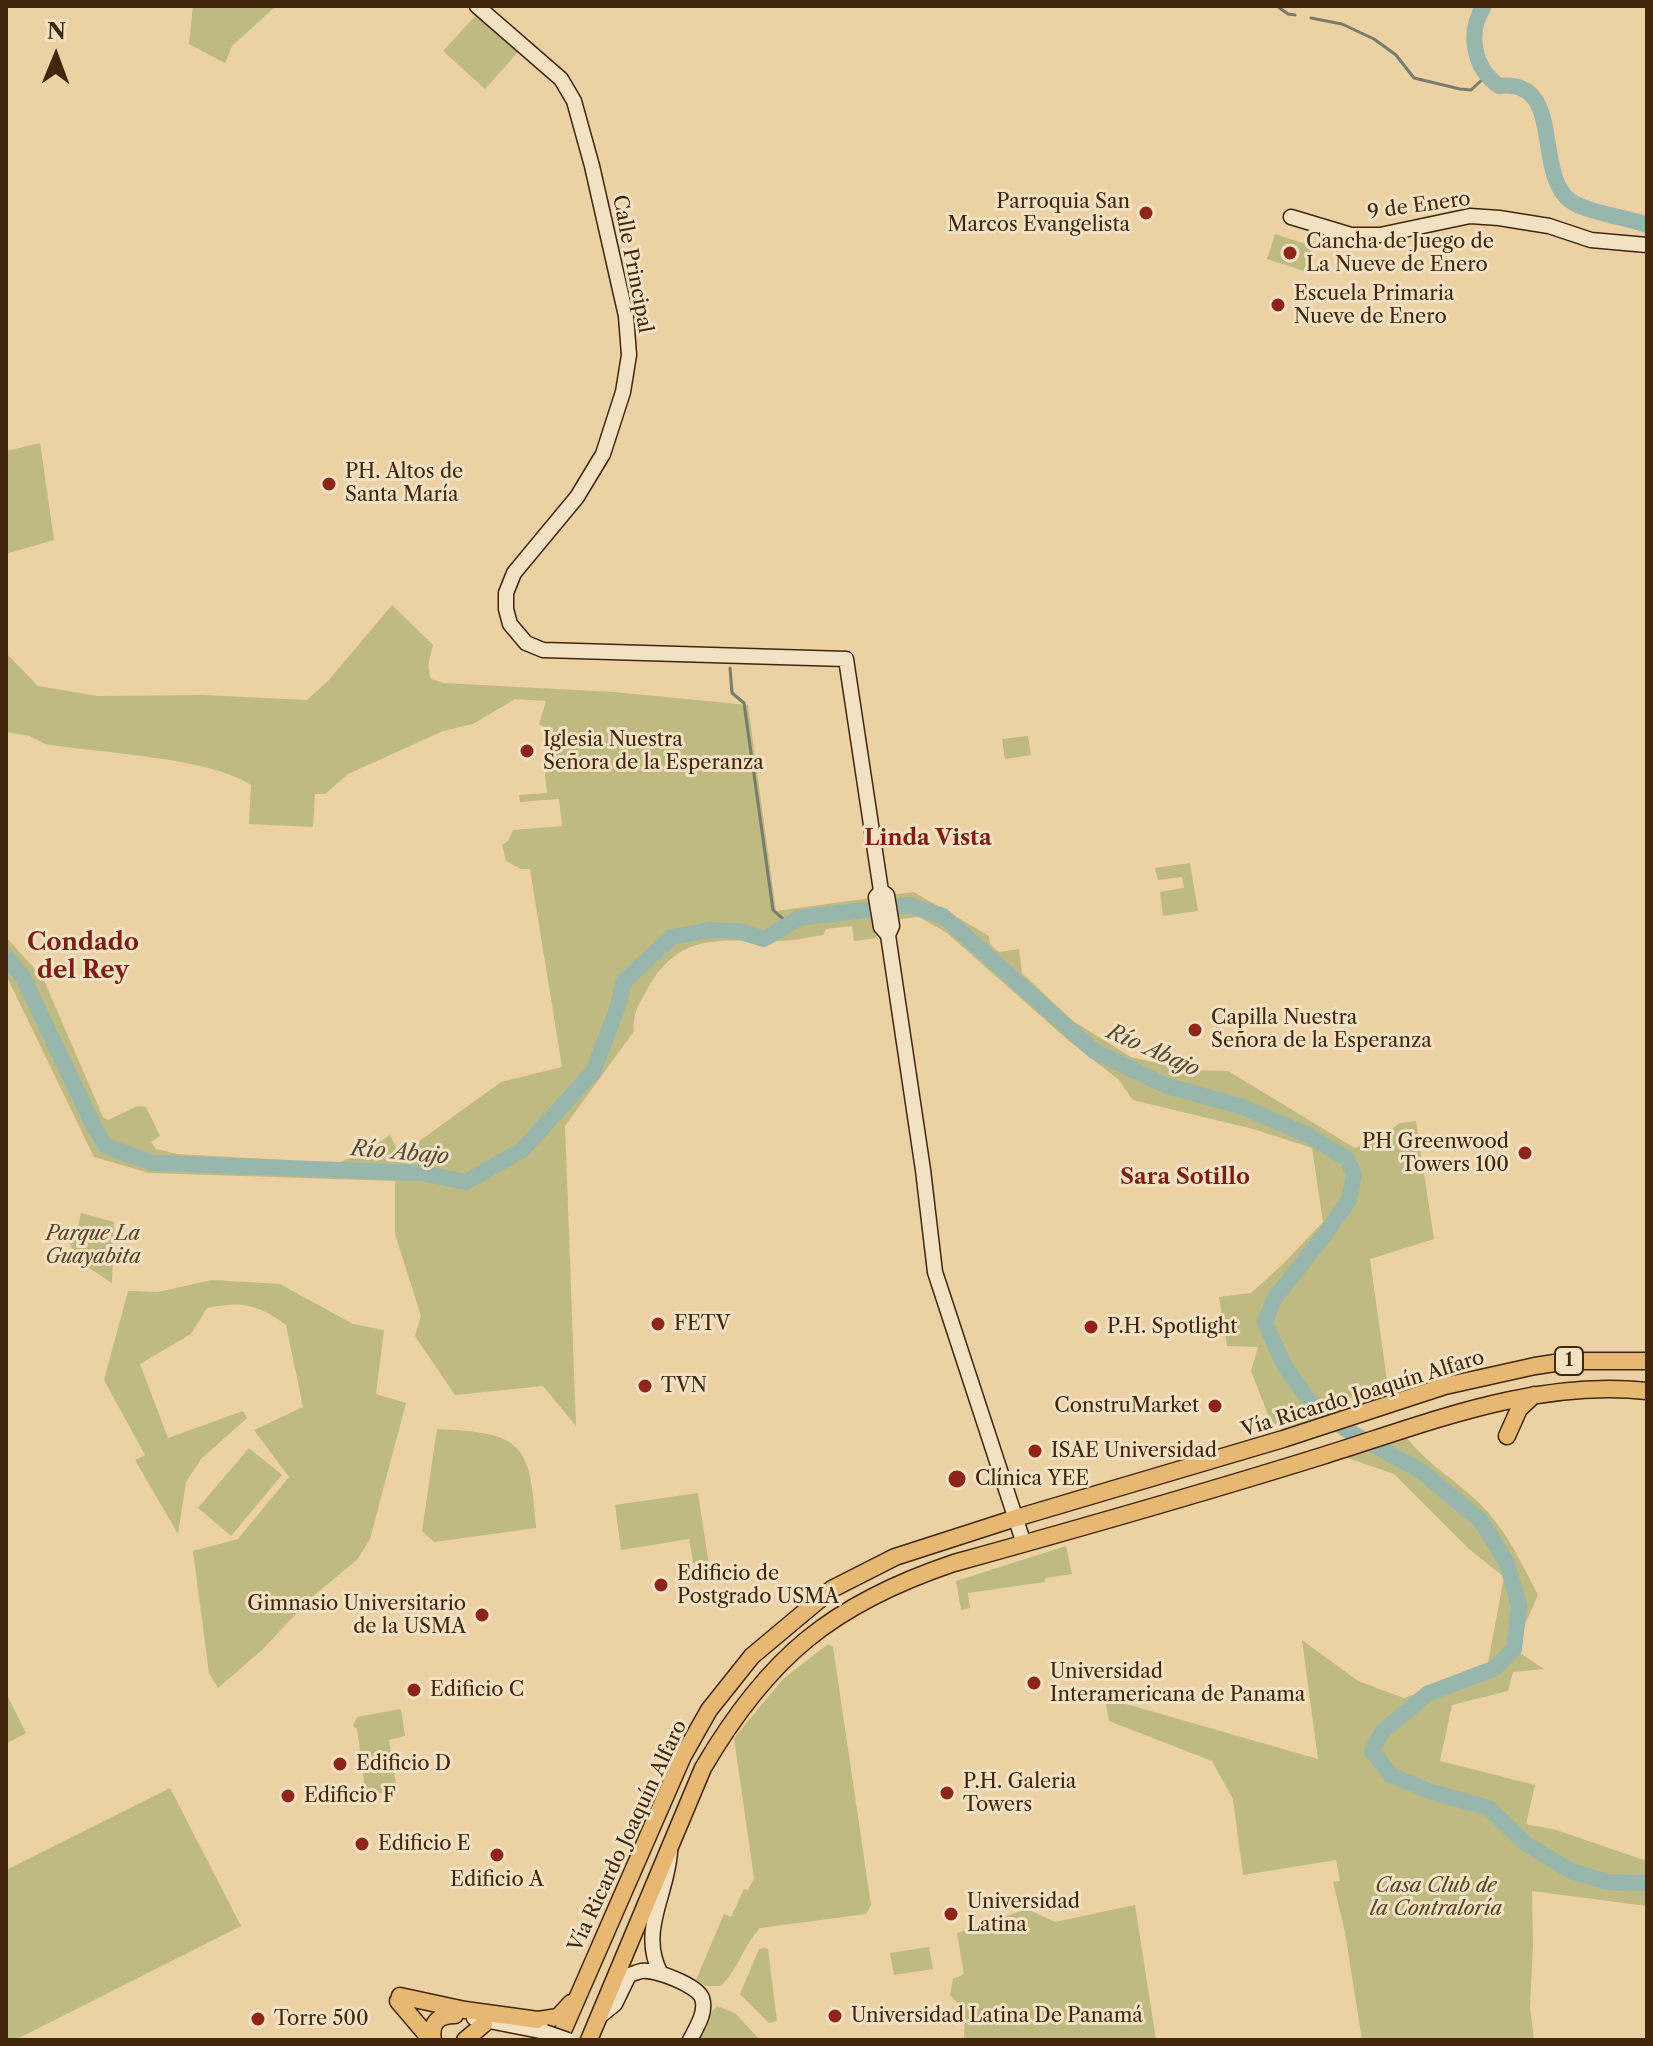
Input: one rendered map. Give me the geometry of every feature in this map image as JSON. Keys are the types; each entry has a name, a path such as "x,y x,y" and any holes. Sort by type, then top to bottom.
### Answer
{"main road":[{"name":"Vía Ricardo Joaquín Alfaro","path":"552,2036 585,1978 683,1756 709,1710 752,1656 832,1589 895,1557 1470,1380 1568,1361 1647,1361"},
{"path":"1493,1375 1499,1403"},
{"path":"1415,1427 1465,1400 1470,1380"},
{"name":"Vía Ricardo Joaquín Alfaro","path":"589,2040 703,1768 731,1722 771,1670 836,1616 903,1582 954,1563 1499,1403 1536,1394 1590,1388 1647,1391"},
{"path":"1507,1436 1519,1409 1536,1394"},
{"path":"432,2040 399,1999 465,2010 554,2019 565,2012 585,1978"},
{"path":"432,2040 435,2021 442,2016 455,2015"},
{"path":"465,2040 484,2024"}],"street":[{"name":"Calle Principal","path":"477,6 561,79 574,101 592,166 627,329 629,355 623,392 603,454 577,497 514,573 506,593 510,624 526,643 543,650 846,659 921,1155 935,1272 1016,1518"},
{"name":"9 de Enero","path":"1291,217 1351,235 1380,235 1470,216 1499,218 1549,226 1591,240 1647,245"},
{"path":"1016,1518 1024,1544"},
{"path":"661,1974 654,1956 652,1921 669,1869 671,1847"},
{"path":"597,2019 615,2004 629,1975 641,1971 661,1974 696,1988 702,1997 701,2018 690,2040"},
{"path":"455,2015 568,2040"},
{"path":"484,2024 502,2024"}],"green space":[{"path":"193,6 276,6 232,46 225,63 189,44"},
{"path":"477,14 519,51 485,89 443,51"},
{"name":"Cancha de Juego de La Nueve de Enero","path":"1275,234 1312,246 1304,271 1267,259"},
{"path":"40,443 54,540 9,553 6,558 6,451"},
{"path":"392,605 433,645 429,665 431,679 443,683 614,692 748,705 776,911 871,898 877,938 854,941 852,926 826,929 823,935 791,940 706,942 676,955 649,986 635,1013 634,1031 565,1126 576,1426 543,1386 455,1395 415,1336 421,1316 395,1234 395,1181 149,1173 94,1157 6,975 6,937 43,978 103,1117 108,1120 138,1106 146,1107 160,1136 151,1142 156,1149 177,1154 338,1163 367,1151 390,1135 400,1155 501,1082 562,1067 530,869 521,869 506,861 502,845 508,841 513,830 562,826 559,799 520,802 519,795 547,793 545,774 554,761 556,748 550,735 539,724 546,701 515,699 473,724 443,731 348,774 325,794 315,794 313,827 249,824 251,785 208,768 152,757 45,744 30,736 6,732 6,653 38,686 97,696 203,695 307,700 328,681"},
{"path":"1028,736 1031,755 1005,759 1002,739"},
{"path":"1190,863 1198,911 1163,916 1160,892 1184,888 1182,877 1158,880 1155,868"},
{"path":"914,892 989,936 990,944 999,952 1019,949 1022,973 1073,1021 1131,1057 1185,1070 1228,1071 1355,1148 1383,1136 1400,1123 1416,1121 1434,1239 1370,1259 1388,1388 1339,1401 1341,1413 1283,1428 1272,1425 1251,1371 1258,1347 1227,1346 1219,1297 1251,1293 1323,1222 1312,1148 1253,1129 1133,1100 1119,1080 1069,1041 947,933 919,917 894,920 891,895"},
{"name":"Parque La Guayabita","path":"81,1213 114,1222 112,1283 77,1260 68,1239 76,1236"},
{"path":"212,1280 280,1284 353,1324 384,1330 376,1394 406,1403 370,1539 357,1560 312,1597 262,1650 218,1688 209,1673 193,1551 238,1539 289,1477 254,1430 303,1407 286,1325 266,1312 249,1306 207,1308 191,1334 140,1364 168,1438 243,1411 247,1418 201,1459 186,1482 178,1534 135,1460 145,1455 104,1380 128,1291 158,1292"},
{"path":"437,1429 488,1434 517,1448 530,1477 536,1528 434,1542 422,1531"},
{"name":"Casa Club de la Contraloría","path":"1407,1438 1487,1511 1511,1545 1538,1595 1514,1649 1544,1669 1513,1672 1508,1691 1452,1705 1440,1761 1535,1785 1526,1824 1556,1830 1647,1861 1647,1906 1532,1891 1530,2007 1534,2040 1362,2040 1345,1932 1333,1882 1340,1881 1336,1860 1243,1875 1233,1799 1212,1761 1109,1721 1105,1698 1318,1759 1302,1640 1358,1681 1404,1698 1487,1668 1504,1577 1469,1549 1394,1474 1345,1457"},
{"path":"249,1448 282,1475 231,1536 198,1508"},
{"path":"698,1493 709,1565 694,1566 689,1539 621,1550 615,1505"},
{"path":"1066,1546 1072,1574 1045,1578 1045,1582 968,1593 970,1608 961,1610 956,1581"},
{"path":"828,1644 833,1647 871,1905 866,1914 760,1928 721,1986 706,1986 696,1980 724,1914 731,1917 744,1889 748,1890 754,1878 734,1738 783,1679"},
{"path":"6,1693 26,1733 6,1744"},
{"path":"401,1709 405,1736 389,1740 397,1790 366,1796 357,1729 353,1726 357,1717"},
{"path":"170,1788 241,1926 15,2040 6,2040 6,1870"},
{"path":"1135,1905 1156,2040 964,2040 965,2010 950,1995 953,1979 964,1974 957,1933 1027,1909 1055,1922"},
{"path":"929,1947 933,1969 894,1975 890,1953"},
{"path":"759,1949 768,1949 777,2021 769,2023 740,1994"},
{"path":"717,2006 735,2013 760,2040 699,2040 709,2015"}],"waterway":[{"path":"1277,6 1295,15"},
{"path":"1484,6 1474,38 1478,60 1499,86 1519,87 1532,95 1545,126 1556,181 1565,196 1592,210 1647,225"},
{"path":"1311,18 1342,24 1374,39 1396,55 1414,78 1471,90 1485,77"},
{"path":"730,668 732,693 744,703 773,910 790,925"},
{"name":"Río Abajo","path":"6,957 23,977 106,1146 153,1163 421,1173 466,1182 522,1150 593,1072 617,1009 624,981 672,937 709,930 738,931 764,939 799,918 908,905 943,916 1094,1051 1167,1086 1240,1106 1308,1135 1347,1159 1354,1174 1349,1200 1274,1299 1265,1323 1285,1367 1314,1407 1350,1432 1421,1471 1481,1521 1507,1563 1519,1606 1514,1649 1495,1668 1427,1694 1382,1732 1372,1751 1391,1775 1429,1791 1489,1808 1526,1844 1571,1871 1608,1882 1647,1883"}],"place":[{"name":"Parroquia San Marcos Evangelista","path":"1146,213"},
{"name":"Cancha de Juego de La Nueve de Enero","path":"1290,253"},
{"name":"Escuela Primaria Nueve de Enero","path":"1278,305"},
{"name":"PH. Altos de Santa María","path":"329,484"},
{"name":"Iglesia Nuestra Señora de la Esperanza","path":"527,751"},
{"name":"Capilla Nuestra Señora de la Esperanza","path":"1195,1030"},
{"name":"PH Greenwood Towers 100","path":"1525,1153"},
{"name":"FETV","path":"658,1324"},
{"name":"P.H. Spotlight","path":"1091,1327"},
{"name":"TVN","path":"645,1386"},
{"name":"ConstruMarket","path":"1215,1406"},
{"name":"ISAE Universidad","path":"1035,1451"},
{"name":"Clínica YEE","path":"957,1479"},
{"name":"Edificio de Postgrado USMA","path":"661,1585"},
{"name":"Gimnasio Universitario de la USMA","path":"482,1615"},
{"name":"Universidad Interamericana de Panama","path":"1034,1683"},
{"name":"Edificio C","path":"414,1690"},
{"name":"Edificio D","path":"340,1764"},
{"name":"P.H. Galeria Towers","path":"947,1793"},
{"name":"Edificio F","path":"288,1796"},
{"name":"Edificio E","path":"362,1844"},
{"name":"Edificio A","path":"497,1855"},
{"name":"Universidad Latina","path":"951,1914"},
{"name":"Universidad Latina De Panamá","path":"835,2016"},
{"name":"Torre 500","path":"258,2019"}],"district":[{"name":"Linda Vista","path":"928,839"},
{"name":"Condado del Rey","path":"83,957"},
{"name":"Sara Sotillo","path":"1185,1178"}]}
